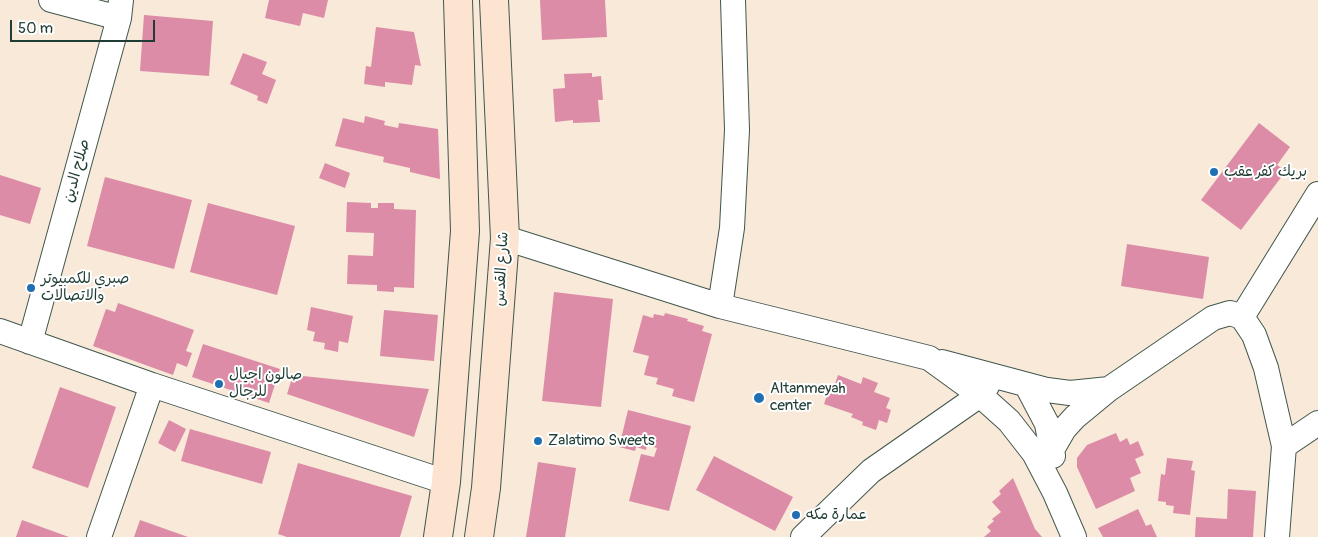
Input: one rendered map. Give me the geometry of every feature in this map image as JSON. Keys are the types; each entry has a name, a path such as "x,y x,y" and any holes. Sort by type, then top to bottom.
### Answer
{"main road":[{"path":"438,537 446,482 465,231 458,0"},
{"name":"شارع القدس","path":"478,537 486,488 505,238 494,0"},
{"path":"465,231 505,238"}],"street":[{"path":"51,0 120,9"},
{"path":"720,306 732,228 737,130 733,0"},
{"name":"صلاح الدين","path":"30,342 120,9"},
{"path":"1242,317 1318,194"},
{"path":"505,238 720,306 929,358 986,386 1028,386 1070,393 1109,389"},
{"path":"1053,448 1064,429 1075,417 1109,389 1213,318 1230,313 1242,317 1254,335 1266,368 1284,446 1277,537"},
{"path":"0,332 152,385 446,482"},
{"path":"99,537 152,385"},
{"path":"986,386 1034,453 1055,493 1074,537"},
{"path":"803,537 871,471 986,386"},
{"path":"1028,386 1047,424 1053,448 1055,493"},
{"path":"1009,420 1047,424 1075,417"},
{"path":"1284,446 1318,423"}],"building":[{"path":"269,0 328,0 324,18 303,13 300,26 265,18"},
{"path":"540,0 605,0 607,37 542,40"},
{"path":"144,15 213,21 209,76 140,71"},
{"path":"376,27 414,32 421,66 415,65 412,85 385,82 385,87 364,84 366,66 371,67"},
{"path":"243,53 267,62 262,74 276,80 267,104 257,100 258,96 230,84"},
{"path":"592,73 592,77 601,76 603,100 598,100 600,122 573,123 573,120 555,122 553,89 565,88 564,74"},
{"path":"365,116 385,121 384,125 398,128 399,123 438,129 440,179 410,172 410,168 383,162 384,157 335,146 343,118 364,123"},
{"path":"1259,123 1290,147 1277,165 1286,171 1241,230 1201,200"},
{"path":"325,163 350,173 345,188 319,178"},
{"path":"0,175 41,188 30,224 0,215"},
{"path":"105,177 192,200 174,269 87,246"},
{"path":"347,202 371,203 371,208 378,208 378,203 394,203 394,209 416,210 414,288 394,287 394,292 377,291 377,285 347,284 348,255 373,256 374,233 346,232"},
{"path":"208,203 295,226 277,295 190,272"},
{"path":"1127,244 1209,257 1203,299 1121,286"},
{"path":"554,292 613,299 601,407 542,401"},
{"path":"118,303 194,330 186,351 192,353 187,367 177,363 173,375 93,346 106,309 115,312"},
{"path":"311,307 353,316 348,343 339,341 338,352 324,349 325,343 313,341 315,332 307,330"},
{"path":"384,310 438,315 434,361 380,356"},
{"path":"665,313 688,319 687,321 704,326 702,331 712,334 694,402 672,396 674,389 656,384 658,378 644,375 649,356 633,352 643,315 653,318 654,314 664,316"},
{"path":"203,344 280,369 269,403 192,377"},
{"path":"293,375 429,389 414,437 287,394"},
{"path":"838,375 861,384 863,377 878,383 874,392 890,398 886,408 891,410 887,423 879,420 876,430 862,425 863,422 851,417 853,414 824,404 829,389 833,390"},
{"path":"60,387 116,407 88,488 32,468"},
{"path":"628,410 691,426 669,511 629,501 641,454 654,457 657,448 647,445 646,450 636,447 635,451 619,447"},
{"path":"169,420 186,429 175,452 158,443"},
{"path":"190,429 271,452 262,484 181,461"},
{"path":"1116,433 1120,442 1127,438 1130,445 1138,441 1144,455 1135,459 1141,473 1130,478 1135,491 1096,509 1077,467 1077,458 1087,445"},
{"path":"714,456 793,497 775,531 696,490"},
{"path":"1167,458 1193,461 1191,470 1195,471 1190,515 1173,513 1174,506 1158,501 1161,474 1165,475"},
{"path":"538,462 576,468 565,537 526,537"},
{"path":"298,463 412,496 400,537 287,537 278,534"},
{"path":"1013,478 1035,529 1042,537 984,537 991,531 987,527 994,521 992,519 1001,512 992,502 1001,494 999,491"},
{"path":"1228,489 1256,491 1253,537 1195,537 1196,517 1227,519"},
{"path":"1138,509 1146,526 1151,524 1157,537 1103,537 1098,528"},
{"path":"22,520 69,537 16,537"},
{"path":"140,520 188,537 134,537"}],"place":[{"name":"بريك كفر عقب","path":"1214,172"},
{"name":"صبري للكمبيوتر والاتصالات","path":"31,288"},
{"name":"صالون اجيال للرجال","path":"219,384"},
{"name":"Altanmeyah center","path":"759,398"},
{"name":"Zalatimo Sweets","path":"538,441"},
{"name":"عمارة مكه","path":"796,515"}]}
